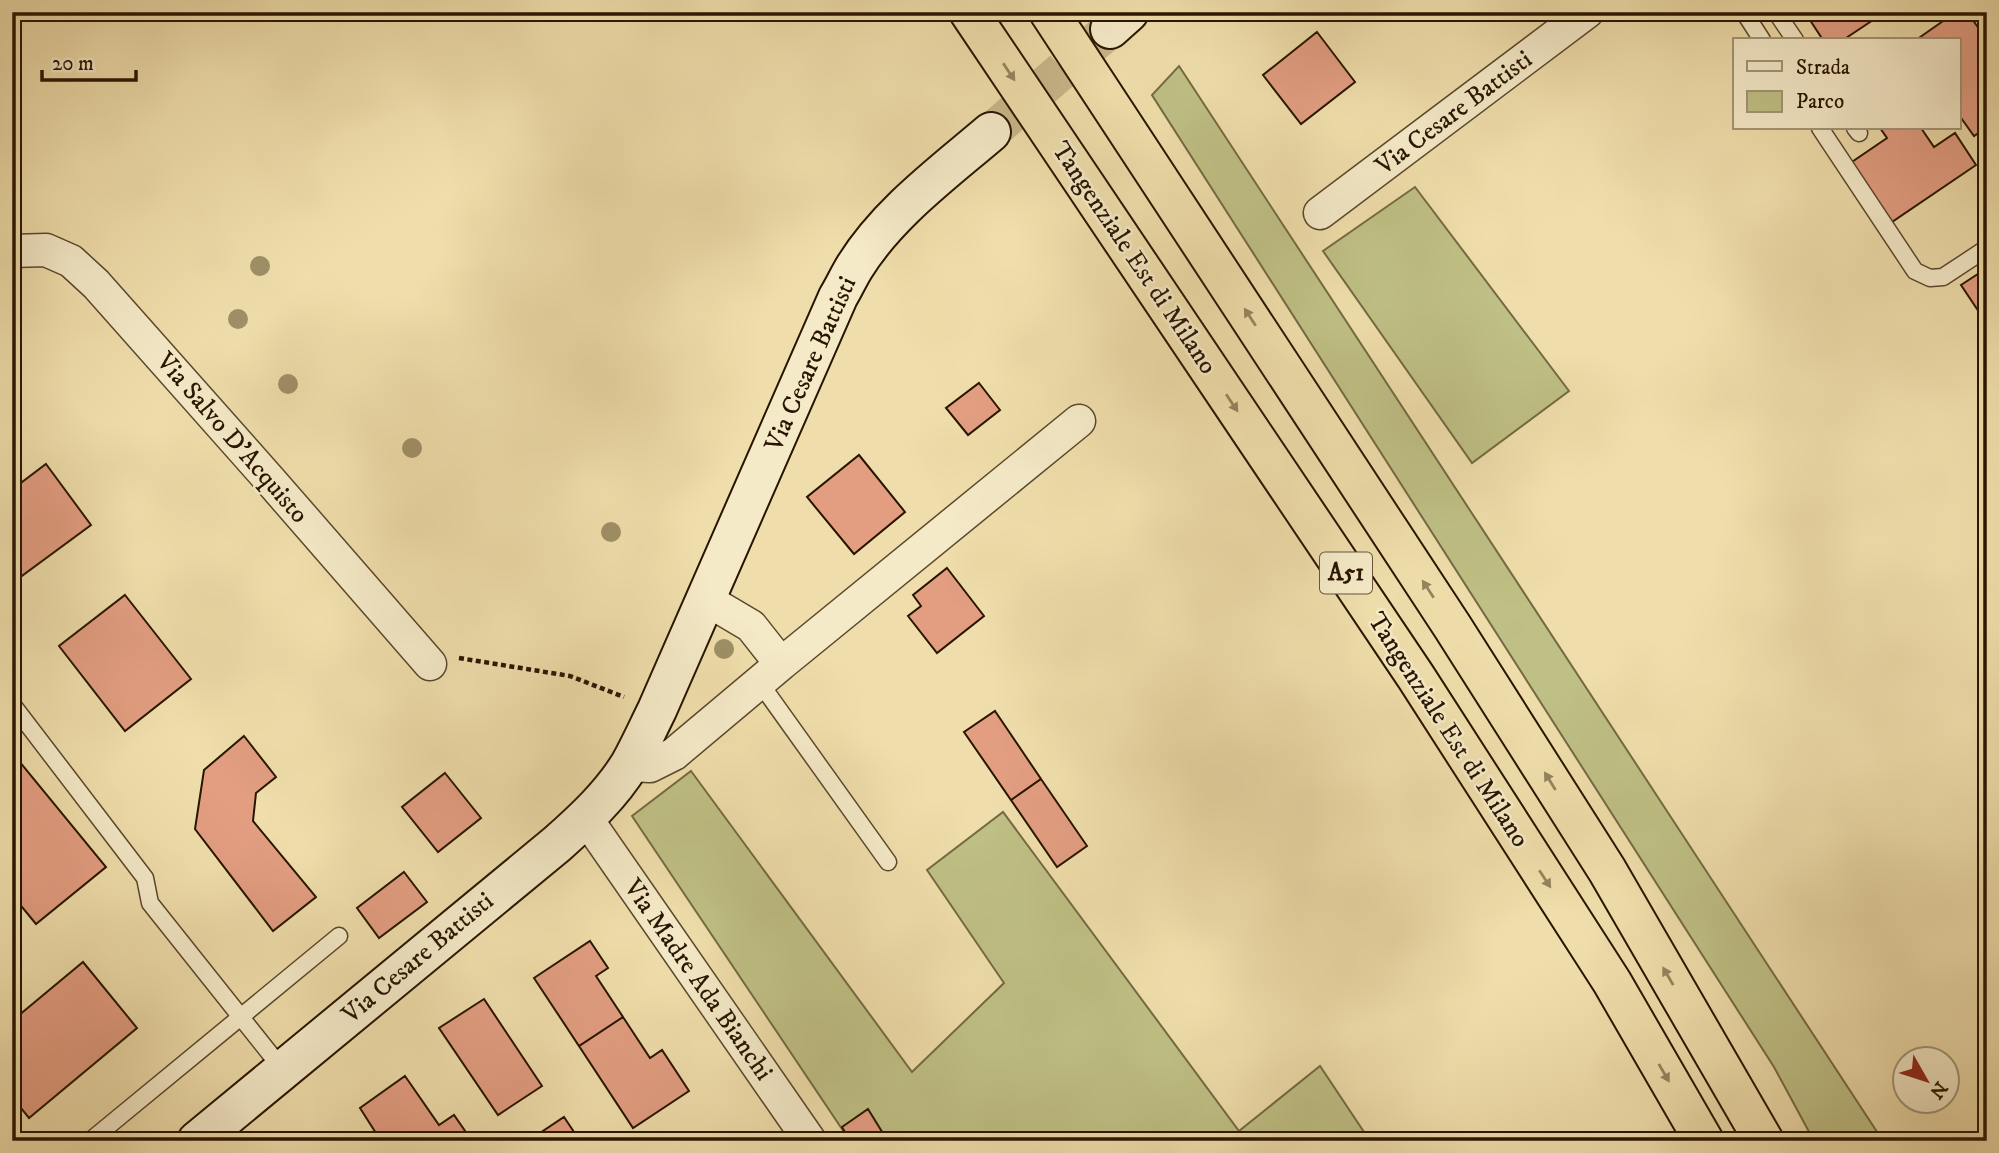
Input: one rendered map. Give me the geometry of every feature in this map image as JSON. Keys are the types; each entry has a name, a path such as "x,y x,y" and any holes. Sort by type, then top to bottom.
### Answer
{"highway":[{"name":"A51","path":"1049,12 1452,626 1599,859 1764,1141"},
{"path":"1055,12 1093,77"},
{"name":"Tangenziale Est di Milano","path":"970,13 1416,677 1612,982 1704,1141"}],"street":[{"name":"Via Cesare Battisti","path":"1320,213 1587,12"},
{"name":"Via Cesare Battisti","path":"197,1141 586,818 610,792 629,765 657,710 838,297 855,267 906,206 991,132"},
{"name":"Via Salvo D'Acquisto","path":"12,251 46,250 71,261 96,284 270,479 444,661"},
{"path":"629,765 650,766 674,754 1079,421"},
{"path":"707,600 751,626 771,673"},
{"name":"Via Madre Ada Bianchi","path":"586,818 810,1141"}],"lane":[{"path":"1744,12 1761,38"},
{"path":"1776,12 1794,38"},
{"path":"1821,130 1915,271 1930,278 1943,277 1987,248"},
{"path":"771,673 888,862"},
{"path":"12,704 145,878 150,903 283,1070"},
{"path":"90,1141 339,936"}],"path":[{"path":"444,661 570,676 657,710"}],"green space":[{"path":"1179,66 1883,1141 1814,1141 1774,1067 1152,95"},
{"path":"1415,187 1569,391 1472,463 1323,251"},
{"path":"691,771 912,1072 1004,983 927,870 1003,812 1239,1131 1320,1066 1370,1141 850,1141 632,816"}],"building":[{"path":"1885,12 1846,38 1822,38 1806,14"},
{"path":"1956,12 1967,12 1987,40 1987,127 1974,136 1960,116 1960,38 1919,38"},
{"path":"1317,32 1355,82 1301,124 1263,75"},
{"path":"1881,130 1922,130 1934,147 1955,133 1976,165 1886,226 1846,166 1887,138"},
{"path":"1987,268 1987,324 1961,285"},
{"path":"979,383 1000,410 968,435 946,408"},
{"path":"859,455 905,512 854,554 807,497"},
{"path":"46,464 91,525 19,578 12,569 12,468 22,482"},
{"path":"947,568 984,616 937,653 908,616 921,606 913,595"},
{"path":"125,595 191,679 125,731 59,646"},
{"path":"995,711 1041,779 1011,800 964,732"},
{"path":"244,736 276,777 256,793 253,821 316,897 273,931 195,829 204,770"},
{"path":"19,761 106,867 36,924 12,895 12,766"},
{"path":"445,773 481,818 438,852 402,807"},
{"path":"1041,779 1087,846 1057,867 1011,800"},
{"path":"404,872 427,902 379,938 357,908"},
{"path":"590,941 608,968 596,976 623,1017 579,1046 534,978"},
{"path":"83,962 137,1028 29,1118 12,1097 12,1021"},
{"path":"484,999 542,1086 498,1115 439,1028"},
{"path":"623,1017 650,1058 662,1050 689,1091 633,1128 579,1046"},
{"path":"405,1076 439,1125 454,1115 472,1141 381,1141 360,1108"},
{"path":"868,1109 884,1135 874,1141 850,1141 842,1127"},
{"path":"564,1117 580,1141 528,1141"}],"tunnel":[{"path":"991,132 1110,29"}]}
